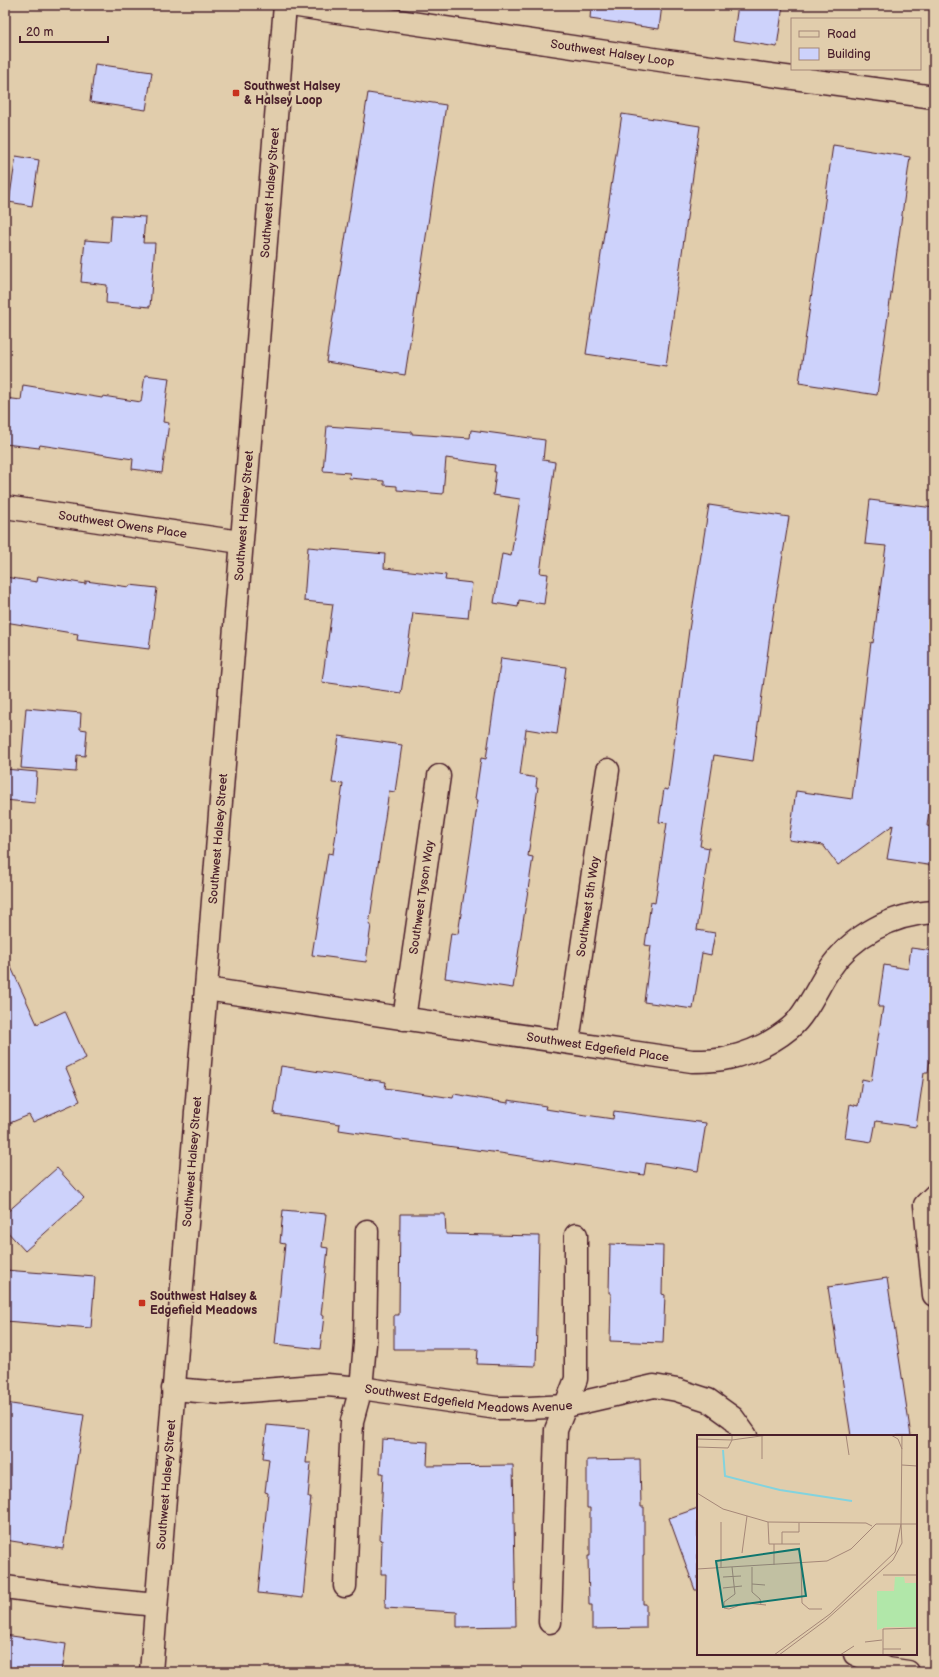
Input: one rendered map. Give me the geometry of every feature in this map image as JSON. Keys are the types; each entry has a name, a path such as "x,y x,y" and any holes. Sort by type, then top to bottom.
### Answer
{"street":[{"name":"Southwest Halsey Street","path":"150,1672 206,989 240,542 285,5"},
{"name":"Southwest Halsey Loop","path":"292,5 675,62 934,97"},
{"name":"Southwest Owens Place","path":"5,507 240,542"},
{"name":"Southwest 5th Way","path":"568,1042 608,770"},
{"name":"Southwest Tyson Way","path":"404,1019 439,776"},
{"name":"Southwest Edgefield Place","path":"206,989 568,1042 692,1062 728,1058 760,1047 792,1027 811,1001 829,969 850,946 885,922 917,913 934,912"},
{"path":"929,1200 934,1295"},
{"path":"345,1586 352,1421 361,1388 365,1344 367,1231"},
{"path":"550,1622 556,1430 576,1379 576,1235"},
{"name":"Southwest Edgefield Meadows Avenue","path":"173,1389 223,1392 327,1385 361,1388 497,1408 529,1408 566,1406 654,1386 677,1390 708,1400 733,1418 745,1435"},
{"path":"5,1586 95,1599 156,1604"},
{"path":"857,1655 888,1669 908,1672"}],"building":[{"path":"591,5 662,5 659,29 590,19"},
{"path":"738,5 783,5 777,47 733,40"},
{"path":"95,64 152,72 146,110 90,102"},
{"path":"368,93 446,105 405,375 326,362"},
{"path":"622,114 700,126 666,366 586,354"},
{"path":"833,145 910,157 877,395 799,383"},
{"path":"16,156 39,160 32,206 9,202"},
{"path":"112,215 145,217 143,243 155,243 150,307 106,303 107,285 81,282 85,240 110,242"},
{"path":"145,375 169,378 163,422 169,423 162,473 132,469 133,459 40,445 39,448 5,444 5,398 21,400 23,385 102,398 103,396 141,402"},
{"path":"327,426 470,438 471,430 545,440 543,460 555,462 540,573 548,574 544,604 519,600 518,607 494,603 502,554 511,556 520,499 493,495 496,472 494,472 495,465 446,458 443,494 397,490 397,486 384,485 384,481 349,478 350,473 323,471"},
{"path":"870,500 934,508 934,772 927,826 934,827 934,866 887,859 893,825 838,865 823,845 789,840 796,791 852,799 871,642 873,643 886,546 865,544"},
{"path":"709,505 789,517 771,628 753,761 714,755 700,846 709,848 697,930 715,933 711,955 702,953 693,1009 644,1002 651,946 645,945 651,902 655,903 667,823 659,822 664,789 668,790 689,630"},
{"path":"308,547 385,554 384,568 446,575 445,580 472,583 468,618 413,613 401,693 322,682 333,604 304,601"},
{"path":"38,576 86,584 86,581 129,587 130,585 157,588 149,649 77,640 78,634 5,622 5,577 37,582"},
{"path":"501,658 566,667 557,734 526,729 520,775 537,778 536,787 538,787 528,856 533,857 513,988 445,978 451,933 458,934 478,800 475,799 481,758 486,759"},
{"path":"26,708 81,713 80,729 87,730 85,756 77,755 76,772 21,768"},
{"path":"339,736 402,745 395,792 389,791 369,925 371,925 366,962 312,955 328,853 333,854 343,784 332,783"},
{"path":"5,769 37,772 35,803 5,800"},
{"path":"911,948 934,951 934,1004 930,1030 934,1031 928,1073 924,1073 916,1127 876,1121 872,1142 845,1138 850,1104 858,1106 862,1079 871,1081 883,1007 878,1007 884,965 908,969"},
{"path":"5,954 37,1024 65,1011 86,1058 66,1068 80,1101 33,1122 29,1115 5,1125"},
{"path":"281,1066 386,1082 385,1088 453,1098 454,1094 508,1103 508,1100 546,1106 545,1109 613,1119 614,1111 706,1123 698,1171 646,1163 644,1175 500,1153 393,1139 339,1130 340,1124 274,1114"},
{"path":"57,1168 84,1198 25,1251 5,1229 5,1214"},
{"path":"283,1210 326,1214 322,1247 328,1248 321,1315 324,1316 320,1349 275,1344 285,1244 280,1243"},
{"path":"400,1214 445,1214 446,1234 539,1236 536,1366 477,1364 478,1349 394,1349 394,1315 399,1315"},
{"path":"610,1244 663,1246 662,1294 665,1295 663,1343 610,1341"},
{"path":"5,1270 95,1277 91,1328 5,1321"},
{"path":"887,1278 911,1435 851,1435 828,1287"},
{"path":"5,1403 84,1415 63,1549 5,1540"},
{"path":"267,1425 309,1429 306,1463 311,1463 308,1497 311,1497 304,1564 306,1564 303,1598 258,1593 268,1493 265,1492 269,1459 263,1458"},
{"path":"382,1439 428,1442 427,1466 513,1465 516,1626 457,1627 457,1612 385,1608 386,1574 381,1574 382,1540 380,1540 383,1473 380,1473"},
{"path":"640,1459 641,1507 644,1507 643,1604 646,1604 646,1628 592,1629 592,1605 589,1605 588,1556 590,1556 590,1508 587,1508 587,1460"},
{"path":"697,1508 697,1590 695,1590 669,1518"},
{"path":"5,1635 66,1644 62,1672 5,1672"}],"place":[{"name":"Southwest Halsey & Halsey Loop","path":"236,93"},
{"name":"Southwest Halsey & Edgefield Meadows","path":"142,1303"}]}
